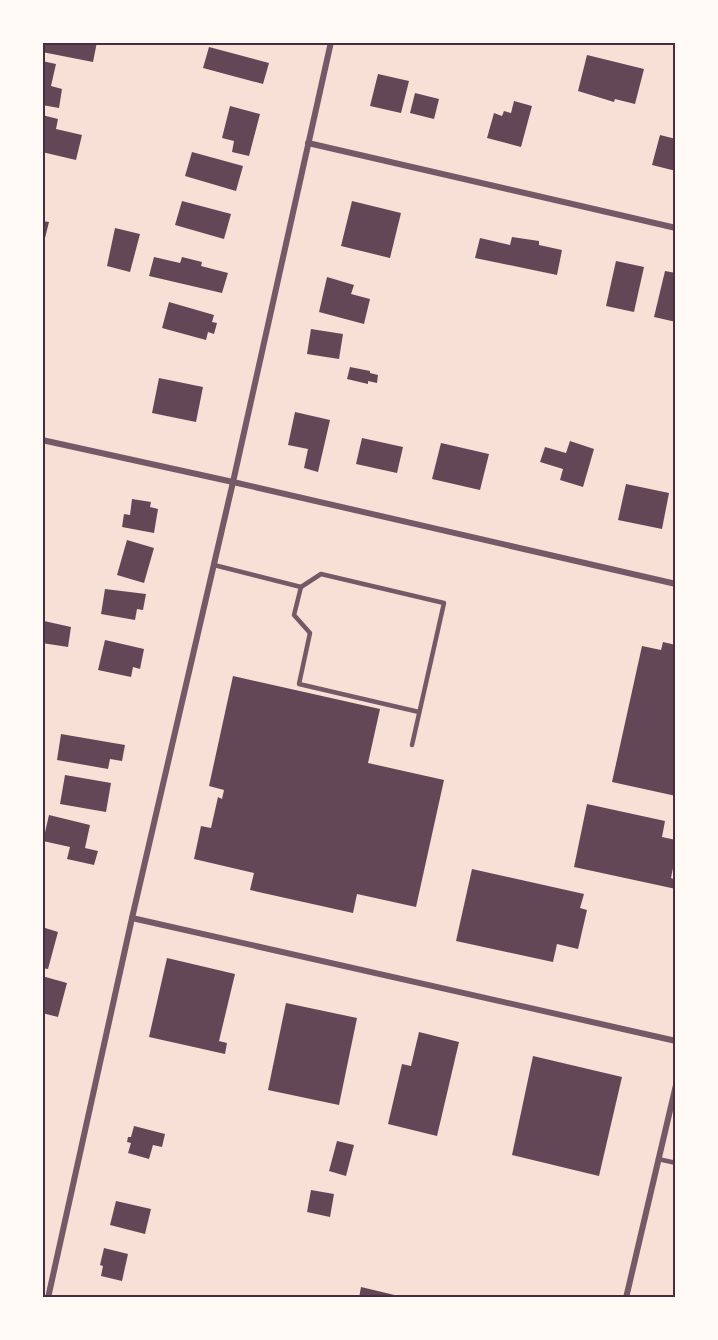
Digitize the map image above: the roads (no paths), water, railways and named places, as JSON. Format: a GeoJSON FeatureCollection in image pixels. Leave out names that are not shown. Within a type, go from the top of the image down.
{"type":"FeatureCollection","features":[{"type":"Feature","properties":{"kind":"street"},"geometry":{"type":"LineString","coordinates":[[48,1298],[331,42]]}},
{"type":"Feature","properties":{"kind":"street"},"geometry":{"type":"LineString","coordinates":[[308,143],[676,228]]}},
{"type":"Feature","properties":{"kind":"street"},"geometry":{"type":"LineString","coordinates":[[42,440],[676,584]]}},
{"type":"Feature","properties":{"kind":"street"},"geometry":{"type":"LineString","coordinates":[[132,918],[676,1041]]}},
{"type":"Feature","properties":{"kind":"street"},"geometry":{"type":"LineString","coordinates":[[626,1298],[658,1159],[673,1113],[676,1085]]}},
{"type":"Feature","properties":{"kind":"lane"},"geometry":{"type":"LineString","coordinates":[[214,566],[301,587]]}},
{"type":"Feature","properties":{"kind":"lane"},"geometry":{"type":"LineString","coordinates":[[412,745],[444,603],[321,574],[301,587],[294,615],[310,633],[299,684],[419,712]]}},
{"type":"Feature","properties":{"kind":"lane"},"geometry":{"type":"LineString","coordinates":[[658,1159],[676,1163]]}}]}
